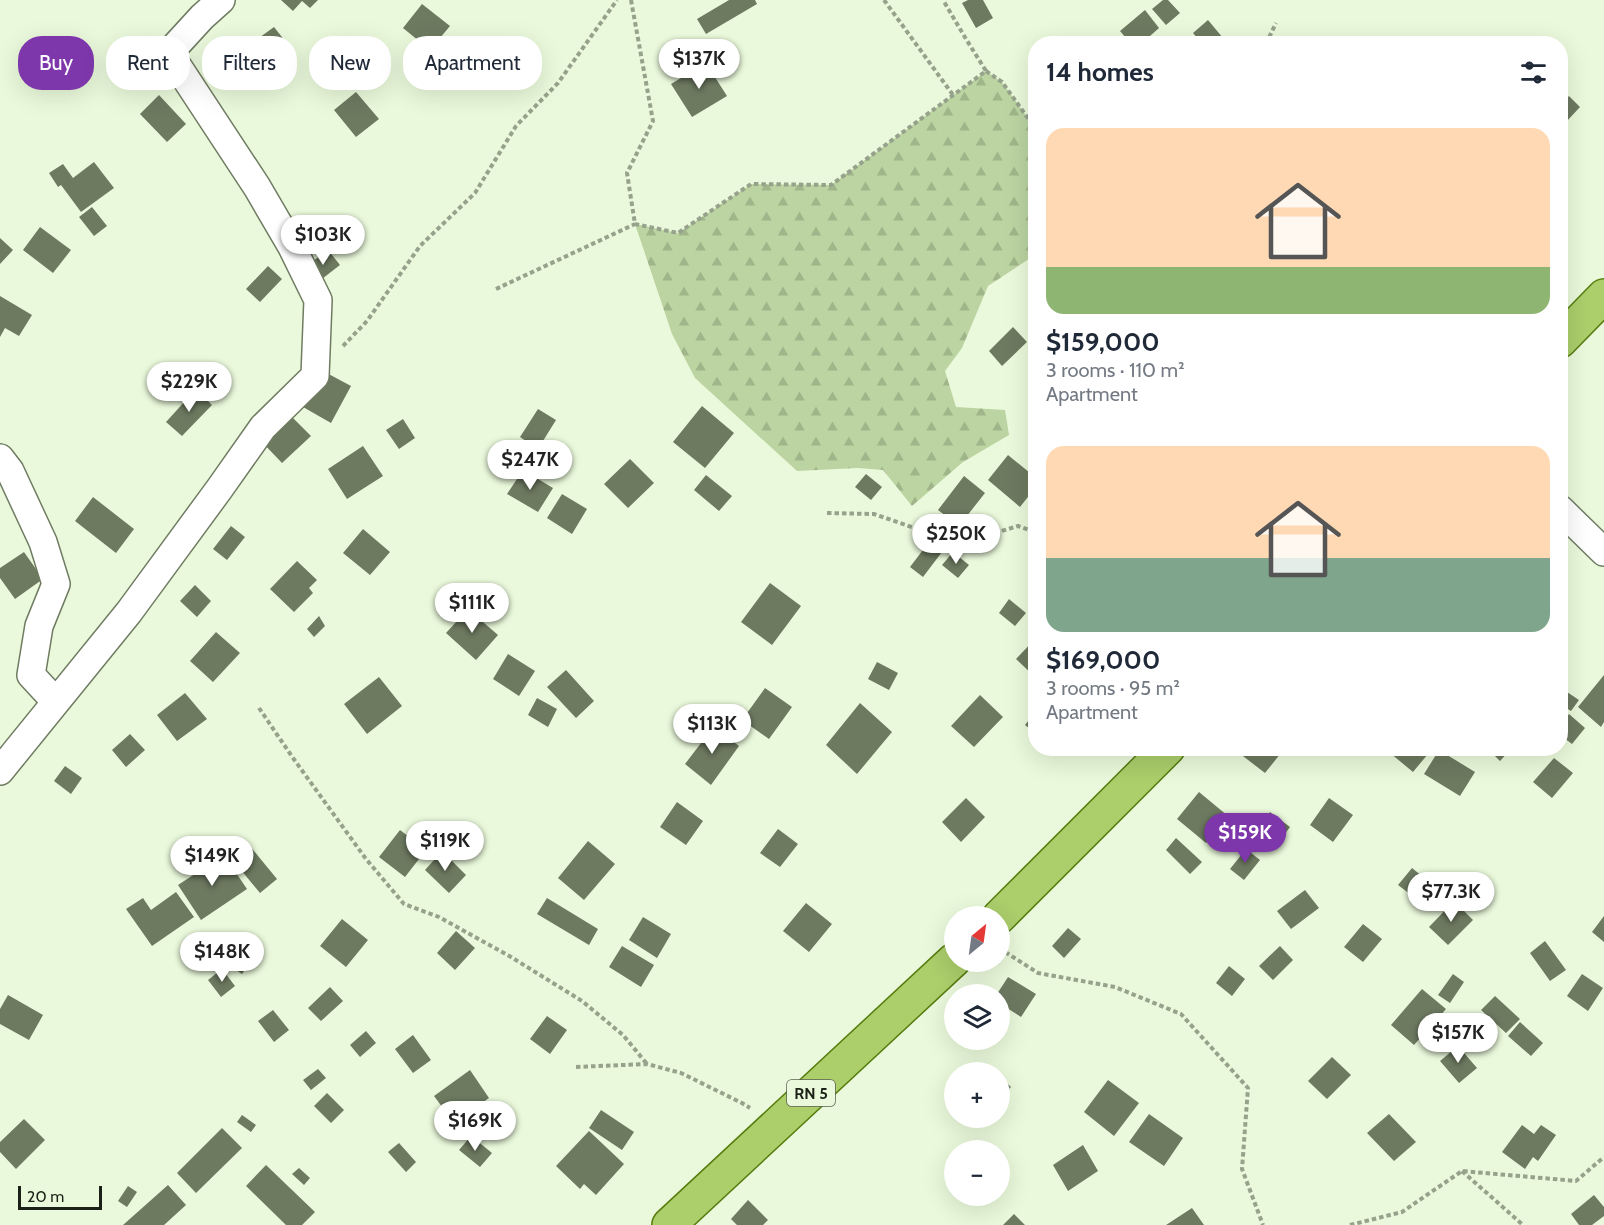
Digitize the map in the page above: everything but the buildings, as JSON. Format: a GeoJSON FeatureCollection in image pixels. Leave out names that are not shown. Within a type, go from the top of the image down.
{"type":"FeatureCollection","features":[{"type":"Feature","properties":{"kind":"main road"},"geometry":{"type":"LineString","coordinates":[[1568,333],[1604,296]]}},
{"type":"Feature","properties":{"kind":"main road"},"geometry":{"type":"LineString","coordinates":[[1010,906],[1160,756]]}},
{"type":"Feature","properties":{"kind":"main road","name":"RN 5"},"geometry":{"type":"LineString","coordinates":[[669,1225],[944,969]]}},
{"type":"Feature","properties":{"kind":"street"},"geometry":{"type":"LineString","coordinates":[[0,771],[129,612],[263,427],[315,376],[318,300],[292,247],[257,187],[169,53],[221,0]]}},
{"type":"Feature","properties":{"kind":"street"},"geometry":{"type":"LineString","coordinates":[[0,458],[10,471],[43,542],[56,584],[39,626],[31,675],[56,702]]}},
{"type":"Feature","properties":{"kind":"street"},"geometry":{"type":"LineString","coordinates":[[1568,517],[1604,552]]}},
{"type":"Feature","properties":{"kind":"path"},"geometry":{"type":"LineString","coordinates":[[315,376],[367,321],[420,246],[475,193],[516,126],[558,83],[617,0]]}},
{"type":"Feature","properties":{"kind":"path"},"geometry":{"type":"LineString","coordinates":[[631,0],[653,121],[627,173],[635,224]]}},
{"type":"Feature","properties":{"kind":"path"},"geometry":{"type":"LineString","coordinates":[[884,0],[953,95]]}},
{"type":"Feature","properties":{"kind":"path"},"geometry":{"type":"LineString","coordinates":[[943,0],[986,71],[1002,82],[1028,118]]}},
{"type":"Feature","properties":{"kind":"path"},"geometry":{"type":"LineString","coordinates":[[1270,36],[1276,23]]}},
{"type":"Feature","properties":{"kind":"path"},"geometry":{"type":"LineString","coordinates":[[496,289],[635,224],[678,233],[751,184],[831,185],[986,71]]}},
{"type":"Feature","properties":{"kind":"path"},"geometry":{"type":"LineString","coordinates":[[827,513],[874,514],[932,534],[972,540],[1018,526],[1028,530]]}},
{"type":"Feature","properties":{"kind":"path"},"geometry":{"type":"LineString","coordinates":[[259,708],[366,859],[404,904],[439,917],[511,957],[582,1001],[622,1035],[647,1064]]}},
{"type":"Feature","properties":{"kind":"path"},"geometry":{"type":"LineString","coordinates":[[1010,955],[1038,973],[1115,987],[1181,1014],[1248,1088],[1242,1169],[1263,1225]]}},
{"type":"Feature","properties":{"kind":"path"},"geometry":{"type":"LineString","coordinates":[[576,1067],[647,1064],[681,1073],[742,1103],[776,1126]]}},
{"type":"Feature","properties":{"kind":"path"},"geometry":{"type":"LineString","coordinates":[[1350,1225],[1402,1212],[1462,1171],[1576,1181],[1604,1157]]}},
{"type":"Feature","properties":{"kind":"path"},"geometry":{"type":"LineString","coordinates":[[1462,1171],[1523,1225]]}},
{"type":"Feature","properties":{"kind":"green space"},"geometry":{"type":"Polygon","coordinates":[[[986,71],[1002,82],[1028,118],[1028,260],[988,286],[962,348],[945,371],[956,407],[1005,410],[1009,435],[963,462],[912,506],[883,470],[858,468],[797,471],[695,378],[672,334],[635,224],[678,233],[751,184],[831,185],[986,71]]]}}]}
